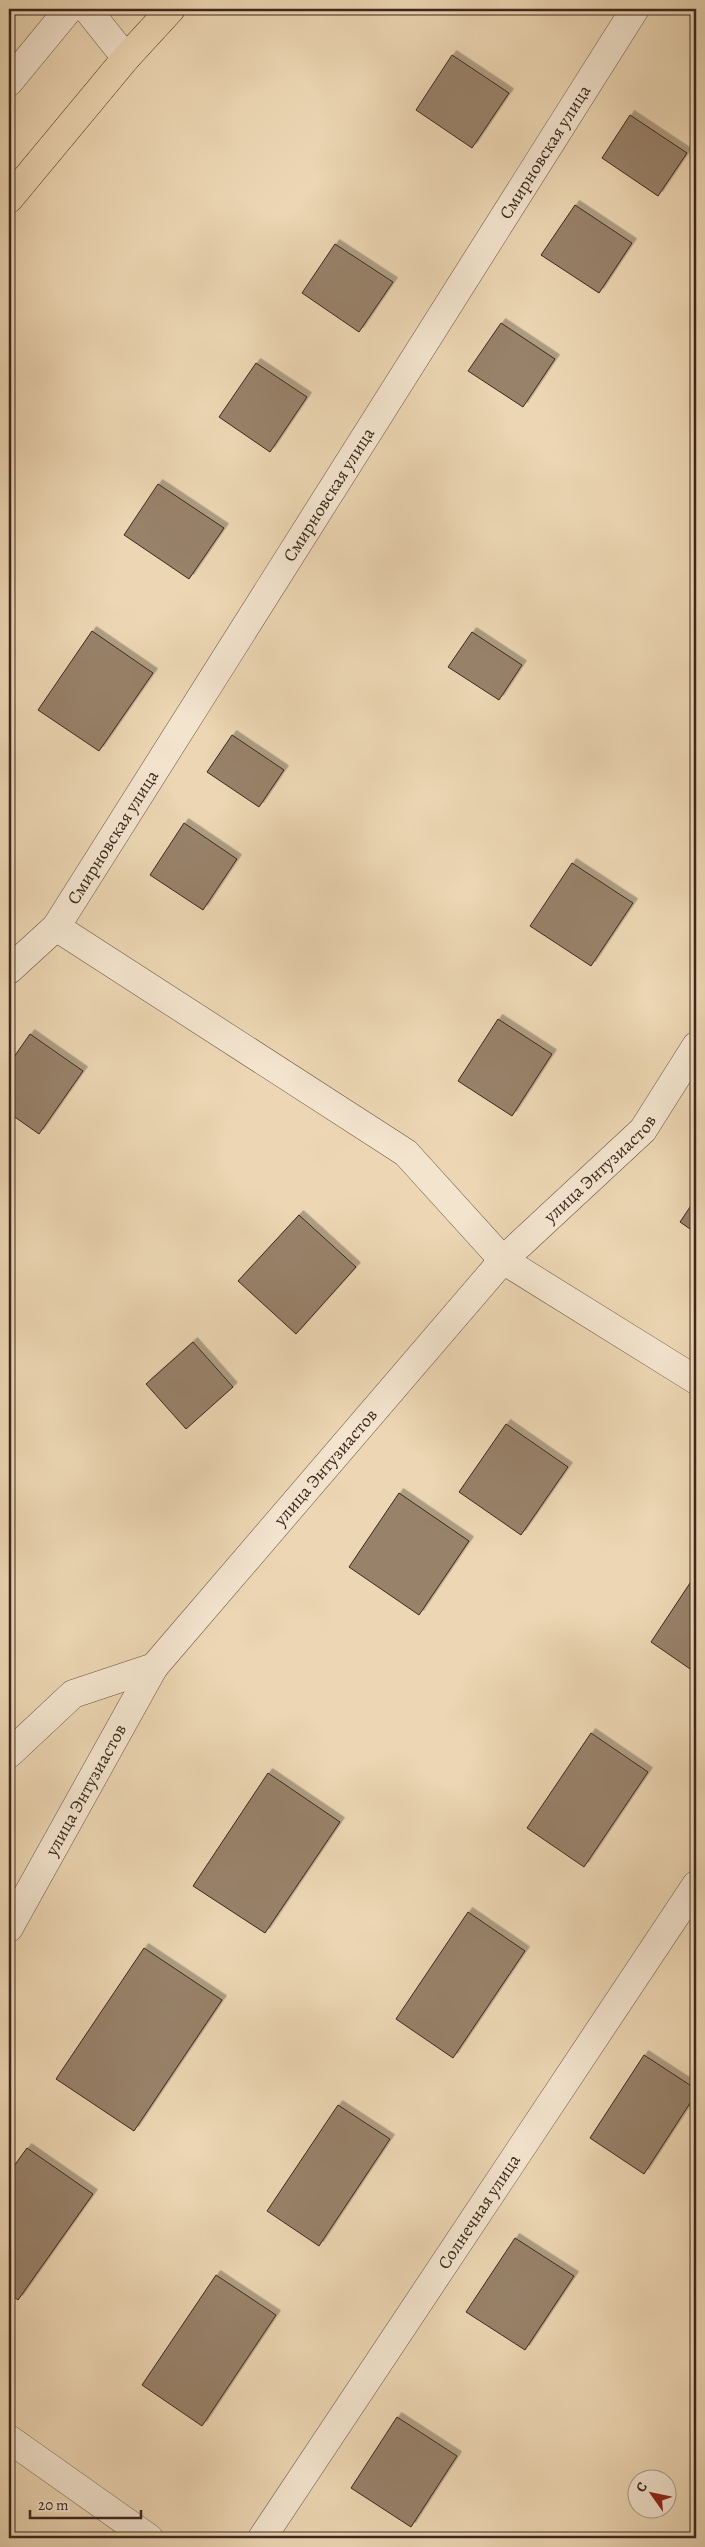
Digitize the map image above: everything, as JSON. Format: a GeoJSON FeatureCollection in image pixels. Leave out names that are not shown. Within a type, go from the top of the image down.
{"type":"FeatureCollection","features":[{"type":"Feature","properties":{"kind":"main road"},"geometry":{"type":"LineString","coordinates":[[9,199],[126,58],[171,9]]}},
{"type":"Feature","properties":{"kind":"street"},"geometry":{"type":"LineString","coordinates":[[9,82],[69,9]]}},
{"type":"Feature","properties":{"kind":"street"},"geometry":{"type":"LineString","coordinates":[[87,9],[126,58]]}},
{"type":"Feature","properties":{"kind":"street","name":"Смирновская улица"},"geometry":{"type":"LineString","coordinates":[[9,970],[56,927],[635,9]]}},
{"type":"Feature","properties":{"kind":"street"},"geometry":{"type":"LineString","coordinates":[[56,927],[406,1153],[502,1260],[696,1380]]}},
{"type":"Feature","properties":{"kind":"street","name":"улица Энтузиастов"},"geometry":{"type":"LineString","coordinates":[[9,1928],[154,1667],[502,1260],[644,1130],[696,1046]]}},
{"type":"Feature","properties":{"kind":"street"},"geometry":{"type":"LineString","coordinates":[[9,1754],[73,1694],[154,1667]]}},
{"type":"Feature","properties":{"kind":"street","name":"Солнечная улица"},"geometry":{"type":"LineString","coordinates":[[262,2538],[696,1885]]}},
{"type":"Feature","properties":{"kind":"street"},"geometry":{"type":"LineString","coordinates":[[9,2439],[149,2538]]}},
{"type":"Feature","properties":{"kind":"building"},"geometry":{"type":"Polygon","coordinates":[[[452,55],[509,93],[472,148],[416,110],[452,55]]]}},
{"type":"Feature","properties":{"kind":"building"},"geometry":{"type":"Polygon","coordinates":[[[630,115],[687,153],[658,196],[602,158],[630,115]]]}},
{"type":"Feature","properties":{"kind":"building"},"geometry":{"type":"Polygon","coordinates":[[[575,205],[632,243],[599,293],[541,255],[575,205]]]}},
{"type":"Feature","properties":{"kind":"building"},"geometry":{"type":"Polygon","coordinates":[[[335,244],[393,282],[359,332],[302,293],[335,244]]]}},
{"type":"Feature","properties":{"kind":"building"},"geometry":{"type":"Polygon","coordinates":[[[501,323],[555,359],[523,407],[468,371],[501,323]]]}},
{"type":"Feature","properties":{"kind":"building"},"geometry":{"type":"Polygon","coordinates":[[[256,363],[307,397],[270,452],[219,417],[256,363]]]}},
{"type":"Feature","properties":{"kind":"building"},"geometry":{"type":"Polygon","coordinates":[[[158,484],[224,528],[189,579],[124,535],[158,484]]]}},
{"type":"Feature","properties":{"kind":"building"},"geometry":{"type":"Polygon","coordinates":[[[92,631],[153,673],[99,751],[38,710],[92,631]]]}},
{"type":"Feature","properties":{"kind":"building"},"geometry":{"type":"Polygon","coordinates":[[[472,632],[522,665],[499,700],[448,667],[472,632]]]}},
{"type":"Feature","properties":{"kind":"building"},"geometry":{"type":"Polygon","coordinates":[[[232,735],[284,770],[259,807],[207,772],[232,735]]]}},
{"type":"Feature","properties":{"kind":"building"},"geometry":{"type":"Polygon","coordinates":[[[184,823],[237,859],[203,910],[150,875],[184,823]]]}},
{"type":"Feature","properties":{"kind":"building"},"geometry":{"type":"Polygon","coordinates":[[[572,863],[633,903],[591,966],[530,926],[572,863]]]}},
{"type":"Feature","properties":{"kind":"building"},"geometry":{"type":"Polygon","coordinates":[[[498,1019],[552,1054],[512,1116],[458,1081],[498,1019]]]}},
{"type":"Feature","properties":{"kind":"building"},"geometry":{"type":"Polygon","coordinates":[[[30,1034],[83,1071],[39,1134],[9,1113],[9,1064],[30,1034]]]}},
{"type":"Feature","properties":{"kind":"building"},"geometry":{"type":"Polygon","coordinates":[[[696,1198],[696,1233],[680,1222],[696,1198]]]}},
{"type":"Feature","properties":{"kind":"building"},"geometry":{"type":"Polygon","coordinates":[[[299,1215],[356,1267],[296,1334],[238,1281],[299,1215]]]}},
{"type":"Feature","properties":{"kind":"building"},"geometry":{"type":"Polygon","coordinates":[[[193,1342],[233,1387],[186,1429],[146,1384],[193,1342]]]}},
{"type":"Feature","properties":{"kind":"building"},"geometry":{"type":"Polygon","coordinates":[[[506,1424],[568,1467],[521,1535],[459,1492],[506,1424]]]}},
{"type":"Feature","properties":{"kind":"building"},"geometry":{"type":"Polygon","coordinates":[[[399,1493],[469,1541],[419,1615],[349,1567],[399,1493]]]}},
{"type":"Feature","properties":{"kind":"building"},"geometry":{"type":"Polygon","coordinates":[[[696,1574],[696,1673],[651,1642],[696,1574]]]}},
{"type":"Feature","properties":{"kind":"building"},"geometry":{"type":"Polygon","coordinates":[[[591,1733],[648,1772],[584,1867],[527,1828],[591,1733]]]}},
{"type":"Feature","properties":{"kind":"building"},"geometry":{"type":"Polygon","coordinates":[[[268,1773],[340,1822],[265,1933],[193,1886],[268,1773]]]}},
{"type":"Feature","properties":{"kind":"building"},"geometry":{"type":"Polygon","coordinates":[[[468,1912],[525,1951],[453,2058],[396,2019],[468,1912]]]}},
{"type":"Feature","properties":{"kind":"building"},"geometry":{"type":"Polygon","coordinates":[[[144,1948],[222,2000],[134,2131],[56,2079],[144,1948]]]}},
{"type":"Feature","properties":{"kind":"building"},"geometry":{"type":"Polygon","coordinates":[[[644,2055],[696,2089],[696,2094],[644,2174],[590,2138],[644,2055]]]}},
{"type":"Feature","properties":{"kind":"building"},"geometry":{"type":"Polygon","coordinates":[[[338,2105],[390,2139],[319,2246],[267,2211],[338,2105]]]}},
{"type":"Feature","properties":{"kind":"building"},"geometry":{"type":"Polygon","coordinates":[[[27,2148],[93,2194],[18,2300],[9,2293],[9,2173],[27,2148]]]}},
{"type":"Feature","properties":{"kind":"building"},"geometry":{"type":"Polygon","coordinates":[[[515,2238],[574,2276],[525,2350],[466,2312],[515,2238]]]}},
{"type":"Feature","properties":{"kind":"building"},"geometry":{"type":"Polygon","coordinates":[[[216,2275],[276,2315],[202,2426],[142,2385],[216,2275]]]}},
{"type":"Feature","properties":{"kind":"building"},"geometry":{"type":"Polygon","coordinates":[[[397,2417],[457,2456],[411,2527],[351,2488],[397,2417]]]}}]}
